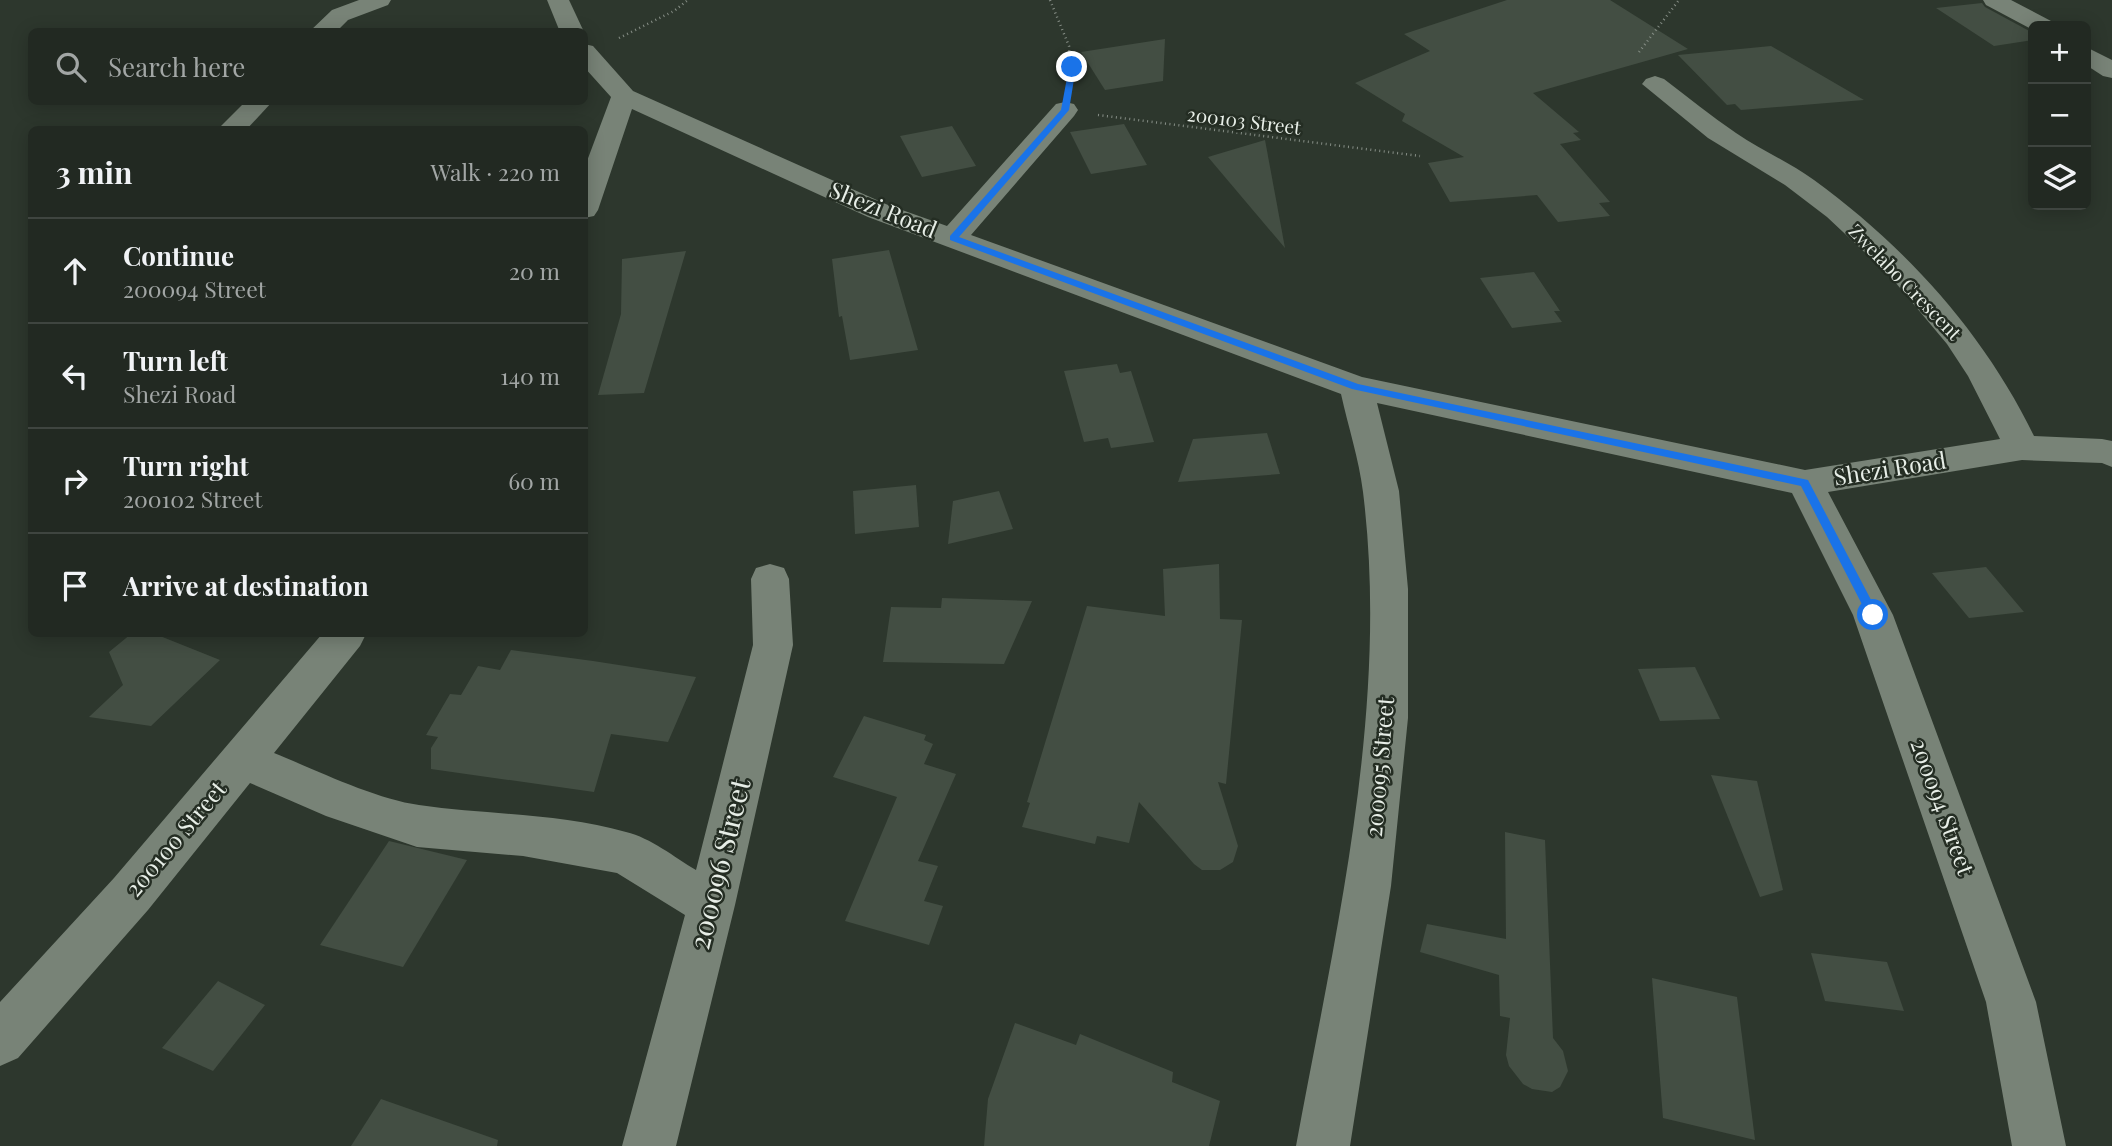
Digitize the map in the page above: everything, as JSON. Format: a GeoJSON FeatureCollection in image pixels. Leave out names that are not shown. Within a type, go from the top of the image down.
{"type":"FeatureCollection","features":[{"type":"Feature","properties":{"kind":"street"},"geometry":{"type":"LineString","coordinates":[[325,28],[340,15],[380,0]]}},
{"type":"Feature","properties":{"kind":"street","name":"Shezi Road"},"geometry":{"type":"LineString","coordinates":[[558,0],[572,28]]}},
{"type":"Feature","properties":{"kind":"street"},"geometry":{"type":"LineString","coordinates":[[1994,0],[2034,21]]}},
{"type":"Feature","properties":{"kind":"street","name":"Shezi Road"},"geometry":{"type":"LineString","coordinates":[[588,53],[624,96],[878,211],[1356,387],[1805,483],[2022,448]]}},
{"type":"Feature","properties":{"kind":"street"},"geometry":{"type":"LineString","coordinates":[[2091,57],[2112,71]]}},
{"type":"Feature","properties":{"kind":"street","name":"Zwelabo Crescent"},"geometry":{"type":"LineString","coordinates":[[1655,84],[1727,139],[1804,186],[1872,243],[1962,339],[2009,416],[2022,448]]}},
{"type":"Feature","properties":{"kind":"street"},"geometry":{"type":"LineString","coordinates":[[588,199],[624,96]]}},
{"type":"Feature","properties":{"kind":"street"},"geometry":{"type":"LineString","coordinates":[[234,126],[256,105]]}},
{"type":"Feature","properties":{"kind":"street"},"geometry":{"type":"LineString","coordinates":[[953,238],[1065,110]]}},
{"type":"Feature","properties":{"kind":"street","name":"200095 Street"},"geometry":{"type":"LineString","coordinates":[[1323,1146],[1368,886],[1387,718],[1389,589],[1381,491],[1356,387]]}},
{"type":"Feature","properties":{"kind":"street"},"geometry":{"type":"LineString","coordinates":[[2022,448],[2102,451],[2112,454]]}},
{"type":"Feature","properties":{"kind":"street","name":"200094 Street"},"geometry":{"type":"LineString","coordinates":[[1805,483],[1873,615],[1947,818],[2011,1002],[2039,1146]]}},
{"type":"Feature","properties":{"kind":"street","name":"200096 Street"},"geometry":{"type":"LineString","coordinates":[[649,1146],[712,905],[773,645],[770,579]]}},
{"type":"Feature","properties":{"kind":"street","name":"200100 Street"},"geometry":{"type":"LineString","coordinates":[[0,1040],[131,894],[344,637]]}},
{"type":"Feature","properties":{"kind":"street"},"geometry":{"type":"LineString","coordinates":[[243,760],[342,802],[417,826],[523,835],[626,853],[712,905]]}},
{"type":"Feature","properties":{"kind":"path"},"geometry":{"type":"LineString","coordinates":[[588,42],[674,11],[688,0]]}},
{"type":"Feature","properties":{"kind":"path"},"geometry":{"type":"LineString","coordinates":[[1050,0],[1062,21],[1072,67],[1065,110]]}},
{"type":"Feature","properties":{"kind":"path"},"geometry":{"type":"LineString","coordinates":[[1655,84],[1639,52],[1679,0]]}},
{"type":"Feature","properties":{"kind":"path","name":"200103 Street"},"geometry":{"type":"LineString","coordinates":[[1065,110],[1420,156]]}},
{"type":"Feature","properties":{"kind":"building"},"geometry":{"type":"Polygon","coordinates":[[[1507,0],[1610,0],[1688,49],[1533,93],[1579,132],[1573,133],[1581,140],[1560,144],[1610,202],[1599,203],[1610,216],[1558,222],[1537,195],[1450,202],[1428,163],[1464,157],[1402,121],[1405,114],[1355,83],[1430,51],[1404,34],[1507,0]]]}},
{"type":"Feature","properties":{"kind":"building"},"geometry":{"type":"Polygon","coordinates":[[[1982,3],[2028,30],[2028,41],[1994,46],[1936,8],[1982,3]]]}},
{"type":"Feature","properties":{"kind":"building"},"geometry":{"type":"Polygon","coordinates":[[[1165,39],[1163,81],[1105,90],[1081,52],[1165,39]]]}},
{"type":"Feature","properties":{"kind":"building"},"geometry":{"type":"Polygon","coordinates":[[[1771,46],[1864,100],[1741,110],[1735,104],[1727,105],[1678,55],[1771,46]]]}},
{"type":"Feature","properties":{"kind":"building"},"geometry":{"type":"Polygon","coordinates":[[[1124,124],[1147,165],[1091,174],[1070,132],[1124,124]]]}},
{"type":"Feature","properties":{"kind":"building"},"geometry":{"type":"Polygon","coordinates":[[[952,126],[976,166],[922,177],[900,136],[952,126]]]}},
{"type":"Feature","properties":{"kind":"building"},"geometry":{"type":"Polygon","coordinates":[[[1265,140],[1285,248],[1208,157],[1265,140]]]}},
{"type":"Feature","properties":{"kind":"building"},"geometry":{"type":"Polygon","coordinates":[[[889,250],[918,350],[850,360],[842,316],[839,317],[832,259],[889,250]]]}},
{"type":"Feature","properties":{"kind":"building"},"geometry":{"type":"Polygon","coordinates":[[[686,251],[644,393],[598,395],[621,314],[622,259],[686,251]]]}},
{"type":"Feature","properties":{"kind":"building"},"geometry":{"type":"Polygon","coordinates":[[[1534,272],[1560,311],[1554,311],[1562,322],[1512,328],[1480,278],[1534,272]]]}},
{"type":"Feature","properties":{"kind":"building"},"geometry":{"type":"Polygon","coordinates":[[[1117,364],[1120,373],[1131,371],[1154,442],[1111,448],[1108,438],[1084,442],[1064,371],[1117,364]]]}},
{"type":"Feature","properties":{"kind":"building"},"geometry":{"type":"Polygon","coordinates":[[[1267,433],[1280,474],[1178,482],[1193,439],[1267,433]]]}},
{"type":"Feature","properties":{"kind":"building"},"geometry":{"type":"Polygon","coordinates":[[[916,485],[919,527],[855,534],[853,491],[916,485]]]}},
{"type":"Feature","properties":{"kind":"building"},"geometry":{"type":"Polygon","coordinates":[[[999,491],[1013,529],[948,544],[953,501],[999,491]]]}},
{"type":"Feature","properties":{"kind":"building"},"geometry":{"type":"Polygon","coordinates":[[[1219,564],[1220,619],[1242,620],[1226,784],[1218,782],[1238,846],[1233,862],[1220,870],[1202,870],[1139,802],[1129,843],[1097,836],[1095,844],[1022,827],[1030,803],[1027,802],[1087,606],[1165,616],[1163,569],[1219,564]]]}},
{"type":"Feature","properties":{"kind":"building"},"geometry":{"type":"Polygon","coordinates":[[[1986,567],[2024,612],[1969,618],[1932,573],[1986,567]]]}},
{"type":"Feature","properties":{"kind":"building"},"geometry":{"type":"Polygon","coordinates":[[[942,598],[1032,601],[1004,664],[883,662],[891,607],[941,608],[942,598]]]}},
{"type":"Feature","properties":{"kind":"building"},"geometry":{"type":"Polygon","coordinates":[[[127,637],[162,637],[220,660],[151,726],[89,717],[123,685],[109,652],[127,637]]]}},
{"type":"Feature","properties":{"kind":"building"},"geometry":{"type":"Polygon","coordinates":[[[511,650],[696,677],[668,742],[611,734],[594,792],[431,769],[431,748],[438,737],[426,735],[450,694],[461,695],[478,666],[500,670],[511,650]]]}},
{"type":"Feature","properties":{"kind":"building"},"geometry":{"type":"Polygon","coordinates":[[[1695,667],[1720,719],[1660,721],[1638,669],[1695,667]]]}},
{"type":"Feature","properties":{"kind":"building"},"geometry":{"type":"Polygon","coordinates":[[[864,716],[926,735],[924,740],[933,744],[924,764],[956,774],[918,861],[938,866],[924,901],[943,906],[929,945],[845,921],[897,797],[833,777],[864,716]]]}},
{"type":"Feature","properties":{"kind":"building"},"geometry":{"type":"Polygon","coordinates":[[[1711,775],[1757,781],[1783,890],[1760,897],[1711,775]]]}},
{"type":"Feature","properties":{"kind":"building"},"geometry":{"type":"Polygon","coordinates":[[[1505,832],[1545,840],[1553,1038],[1563,1051],[1568,1071],[1560,1087],[1552,1092],[1532,1089],[1523,1084],[1509,1066],[1506,1055],[1510,1018],[1500,1016],[1499,975],[1420,952],[1427,924],[1506,939],[1505,832]]]}},
{"type":"Feature","properties":{"kind":"building"},"geometry":{"type":"Polygon","coordinates":[[[389,841],[467,860],[403,967],[320,945],[389,841]]]}},
{"type":"Feature","properties":{"kind":"building"},"geometry":{"type":"Polygon","coordinates":[[[1811,953],[1887,962],[1904,1011],[1825,1001],[1811,953]]]}},
{"type":"Feature","properties":{"kind":"building"},"geometry":{"type":"Polygon","coordinates":[[[1652,978],[1737,997],[1755,1140],[1663,1118],[1652,978]]]}},
{"type":"Feature","properties":{"kind":"building"},"geometry":{"type":"Polygon","coordinates":[[[218,981],[265,1005],[213,1071],[162,1048],[218,981]]]}},
{"type":"Feature","properties":{"kind":"building"},"geometry":{"type":"Polygon","coordinates":[[[1015,1023],[1076,1045],[1080,1034],[1173,1072],[1172,1082],[1220,1101],[1209,1146],[984,1146],[988,1099],[1015,1023]]]}},
{"type":"Feature","properties":{"kind":"building"},"geometry":{"type":"Polygon","coordinates":[[[381,1099],[498,1140],[497,1146],[351,1146],[381,1099]]]}},
{"type":"Feature","properties":{"kind":"route"},"geometry":{"type":"LineString","coordinates":[[1072,67],[1065,110],[953,238],[1356,387],[1805,483],[1873,615]]}}]}
